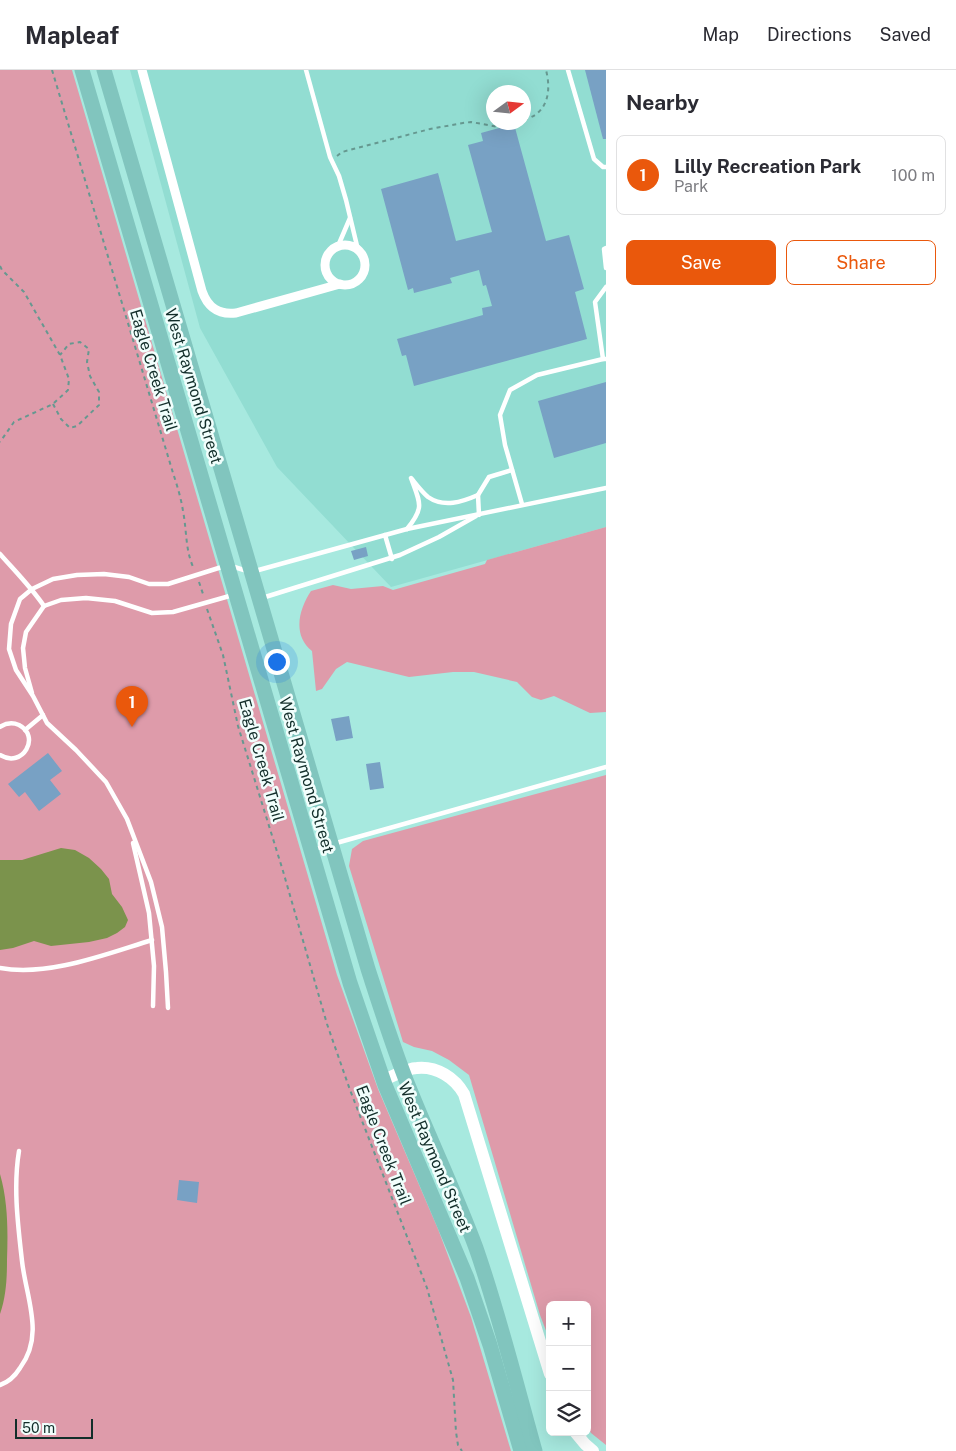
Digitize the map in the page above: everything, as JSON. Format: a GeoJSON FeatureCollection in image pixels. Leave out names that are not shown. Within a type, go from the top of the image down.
{"type":"FeatureCollection","features":[{"type":"Feature","properties":{"kind":"main road","name":"West Raymond Street"},"geometry":{"type":"LineString","coordinates":[[82,70],[228,565],[240,595],[350,983],[384,1080],[467,1278],[490,1345],[521,1451]]}},
{"type":"Feature","properties":{"kind":"main road","name":"West Raymond Street"},"geometry":{"type":"LineString","coordinates":[[104,70],[251,572],[255,598],[332,844],[371,978],[403,1072],[478,1255],[535,1451]]}},
{"type":"Feature","properties":{"kind":"main road"},"geometry":{"type":"LineString","coordinates":[[147,292],[167,285]]}},
{"type":"Feature","properties":{"kind":"street"},"geometry":{"type":"LineString","coordinates":[[142,70],[202,291],[208,304],[223,313],[236,313],[340,284]]}},
{"type":"Feature","properties":{"kind":"street"},"geometry":{"type":"LineString","coordinates":[[338,246],[348,246],[358,250],[364,261],[362,274],[353,283],[347,285],[335,282],[328,275],[325,265],[332,250],[338,246]]}},
{"type":"Feature","properties":{"kind":"street"},"geometry":{"type":"LineString","coordinates":[[313,292],[328,275]]}},
{"type":"Feature","properties":{"kind":"street"},"geometry":{"type":"LineString","coordinates":[[384,1080],[416,1067],[438,1071],[456,1082],[464,1094],[546,1361]]}},
{"type":"Feature","properties":{"kind":"street"},"geometry":{"type":"LineString","coordinates":[[579,1436],[594,1451]]}},
{"type":"Feature","properties":{"kind":"lane"},"geometry":{"type":"LineString","coordinates":[[306,70],[330,157],[339,176],[358,250]]}},
{"type":"Feature","properties":{"kind":"lane"},"geometry":{"type":"LineString","coordinates":[[568,70],[594,159],[603,167],[606,167]]}},
{"type":"Feature","properties":{"kind":"lane"},"geometry":{"type":"LineString","coordinates":[[338,246],[350,216]]}},
{"type":"Feature","properties":{"kind":"lane"},"geometry":{"type":"LineString","coordinates":[[606,248],[604,249],[606,268]]}},
{"type":"Feature","properties":{"kind":"lane"},"geometry":{"type":"LineString","coordinates":[[522,504],[505,445],[500,415],[510,390],[537,375],[604,359],[595,302],[606,287]]}},
{"type":"Feature","properties":{"kind":"lane"},"geometry":{"type":"LineString","coordinates":[[407,529],[417,516],[420,502],[411,478],[428,497],[443,503],[463,502],[478,495],[489,477],[512,470]]}},
{"type":"Feature","properties":{"kind":"lane"},"geometry":{"type":"LineString","coordinates":[[168,1008],[162,927],[151,882],[127,819],[106,782],[47,723],[33,696],[16,670],[9,649],[11,624],[20,599],[32,589],[53,579],[77,574],[104,574],[129,577],[149,584],[168,584],[228,565],[251,572],[407,529],[606,488]]}},
{"type":"Feature","properties":{"kind":"lane"},"geometry":{"type":"LineString","coordinates":[[478,495],[479,514]]}},
{"type":"Feature","properties":{"kind":"lane"},"geometry":{"type":"LineString","coordinates":[[255,598],[392,559],[440,537],[479,514]]}},
{"type":"Feature","properties":{"kind":"lane"},"geometry":{"type":"LineString","coordinates":[[385,535],[392,559]]}},
{"type":"Feature","properties":{"kind":"lane"},"geometry":{"type":"LineString","coordinates":[[0,554],[32,589],[44,606]]}},
{"type":"Feature","properties":{"kind":"lane"},"geometry":{"type":"LineString","coordinates":[[33,696],[25,668],[23,648],[26,632],[44,606],[61,600],[86,598],[115,601],[152,613],[173,612],[240,595]]}},
{"type":"Feature","properties":{"kind":"lane"},"geometry":{"type":"LineString","coordinates":[[25,730],[43,715]]}},
{"type":"Feature","properties":{"kind":"lane"},"geometry":{"type":"LineString","coordinates":[[0,727],[8,723],[14,723],[25,730],[29,740],[25,752],[15,759],[5,758],[0,755]]}},
{"type":"Feature","properties":{"kind":"lane"},"geometry":{"type":"LineString","coordinates":[[311,850],[606,767]]}},
{"type":"Feature","properties":{"kind":"lane"},"geometry":{"type":"LineString","coordinates":[[127,819],[149,913],[154,966],[153,1006]]}},
{"type":"Feature","properties":{"kind":"lane"},"geometry":{"type":"LineString","coordinates":[[0,968],[12,970],[59,967],[152,940]]}},
{"type":"Feature","properties":{"kind":"lane"},"geometry":{"type":"LineString","coordinates":[[0,1385],[6,1383],[16,1374],[28,1358],[33,1335],[31,1301],[22,1264],[17,1213],[17,1164],[19,1150]]}},
{"type":"Feature","properties":{"kind":"path","name":"Eagle Creek Trail"},"geometry":{"type":"LineString","coordinates":[[52,70],[173,473],[183,512],[186,543],[190,559],[223,655],[238,726],[283,871],[327,1024],[432,1307],[453,1380],[456,1432],[458,1445],[462,1451]]}},
{"type":"Feature","properties":{"kind":"path"},"geometry":{"type":"LineString","coordinates":[[531,117],[536,115],[545,104],[549,88],[546,70]]}},
{"type":"Feature","properties":{"kind":"path"},"geometry":{"type":"LineString","coordinates":[[330,157],[338,156],[342,152],[430,129],[472,122],[486,125]]}},
{"type":"Feature","properties":{"kind":"path"},"geometry":{"type":"LineString","coordinates":[[0,266],[24,292],[60,355],[69,379],[68,390],[53,404],[14,422],[0,442]]}},
{"type":"Feature","properties":{"kind":"path"},"geometry":{"type":"LineString","coordinates":[[53,404],[61,419],[70,428],[77,426],[100,405],[99,392],[90,376],[87,362],[89,349],[80,342],[69,344],[60,355]]}},
{"type":"Feature","properties":{"kind":"shaded area"},"geometry":{"type":"Polygon","coordinates":[[[0,70],[72,70],[337,975],[378,1089],[438,1229],[471,1317],[511,1451],[0,1451],[0,70]]]}},
{"type":"Feature","properties":{"kind":"shaded area"},"geometry":{"type":"Polygon","coordinates":[[[130,70],[606,70],[606,527],[391,587],[277,467],[200,328],[130,70]]]}},
{"type":"Feature","properties":{"kind":"shaded area"},"geometry":{"type":"Polygon","coordinates":[[[606,527],[606,712],[590,713],[554,696],[541,700],[532,697],[517,682],[474,672],[453,672],[409,677],[347,662],[336,669],[322,689],[316,691],[312,651],[306,645],[300,630],[303,606],[311,591],[333,585],[351,589],[383,586],[393,590],[485,564],[487,560],[606,527]]]}},
{"type":"Feature","properties":{"kind":"shaded area"},"geometry":{"type":"Polygon","coordinates":[[[606,775],[606,1445],[591,1433],[591,1301],[546,1301],[546,1331],[469,1075],[449,1060],[432,1051],[414,1047],[403,1042],[349,866],[352,849],[363,841],[606,775]]]}},
{"type":"Feature","properties":{"kind":"shaded area"},"geometry":{"type":"Polygon","coordinates":[[[61,848],[75,850],[89,858],[101,869],[109,879],[112,894],[122,907],[128,920],[125,927],[107,938],[89,942],[51,946],[34,941],[0,950],[0,860],[22,860],[61,848]]]}},
{"type":"Feature","properties":{"kind":"shaded area"},"geometry":{"type":"Polygon","coordinates":[[[0,1174],[7,1217],[7,1274],[4,1301],[0,1314],[0,1174]]]}},
{"type":"Feature","properties":{"kind":"building"},"geometry":{"type":"Polygon","coordinates":[[[585,70],[606,70],[606,139],[603,139],[585,70]]]}},
{"type":"Feature","properties":{"kind":"building"},"geometry":{"type":"Polygon","coordinates":[[[492,130],[516,130],[546,241],[569,235],[584,289],[575,292],[587,339],[414,386],[406,355],[402,356],[397,339],[483,315],[482,308],[492,306],[486,285],[483,286],[479,270],[450,278],[452,283],[414,293],[413,288],[408,290],[381,189],[438,173],[456,241],[492,232],[468,145],[483,141],[481,133],[492,130]]]}},
{"type":"Feature","properties":{"kind":"building"},"geometry":{"type":"Polygon","coordinates":[[[606,382],[606,443],[554,458],[538,401],[606,382]]]}},
{"type":"Feature","properties":{"kind":"building"},"geometry":{"type":"Polygon","coordinates":[[[366,547],[368,556],[354,560],[351,551],[366,547]]]}},
{"type":"Feature","properties":{"kind":"building"},"geometry":{"type":"Polygon","coordinates":[[[349,716],[353,738],[336,741],[331,719],[349,716]]]}},
{"type":"Feature","properties":{"kind":"building"},"geometry":{"type":"Polygon","coordinates":[[[48,753],[62,771],[50,780],[61,794],[39,811],[25,792],[19,797],[8,784],[48,753]]]}},
{"type":"Feature","properties":{"kind":"building"},"geometry":{"type":"Polygon","coordinates":[[[380,762],[384,788],[370,790],[366,764],[380,762]]]}},
{"type":"Feature","properties":{"kind":"building"},"geometry":{"type":"Polygon","coordinates":[[[179,1180],[199,1182],[197,1203],[177,1200],[179,1180]]]}},
{"type":"Feature","properties":{"kind":"place","name":"Lilly Recreation Park"},"geometry":{"type":"Point","coordinates":[132,727]}}]}
